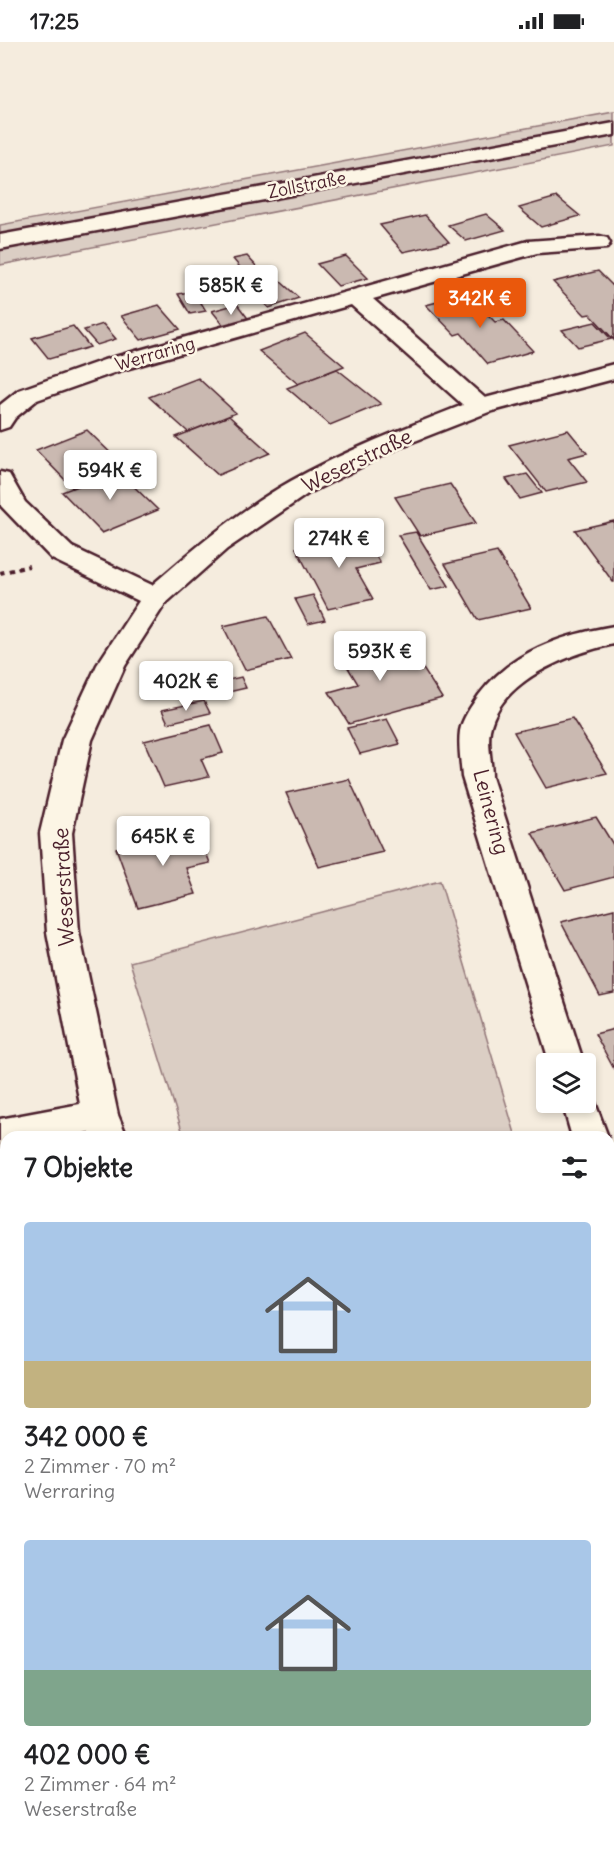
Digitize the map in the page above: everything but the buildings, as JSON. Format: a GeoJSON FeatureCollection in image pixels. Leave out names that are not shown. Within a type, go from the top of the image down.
{"type":"FeatureCollection","features":[{"type":"Feature","properties":{"kind":"street","name":"Zollstraße"},"geometry":{"type":"LineString","coordinates":[[0,242],[614,129]]}},
{"type":"Feature","properties":{"kind":"street","name":"Werraring"},"geometry":{"type":"LineString","coordinates":[[0,422],[6,413],[28,395],[113,365],[536,246],[599,243]]}},
{"type":"Feature","properties":{"kind":"street"},"geometry":{"type":"LineString","coordinates":[[356,297],[480,407]]}},
{"type":"Feature","properties":{"kind":"street","name":"Weserstraße"},"geometry":{"type":"LineString","coordinates":[[104,1126],[63,932],[56,833],[77,740],[111,665],[155,598],[217,543],[300,487],[393,441],[480,407],[614,371]]}},
{"type":"Feature","properties":{"kind":"street"},"geometry":{"type":"LineString","coordinates":[[0,480],[14,506],[62,554],[155,598]]}},
{"type":"Feature","properties":{"kind":"street","name":"Leinering"},"geometry":{"type":"LineString","coordinates":[[564,1053],[477,777],[475,729],[491,697],[521,668],[586,639],[614,634]]}},
{"type":"Feature","properties":{"kind":"street"},"geometry":{"type":"LineString","coordinates":[[582,1113],[588,1131]]}},
{"type":"Feature","properties":{"kind":"street"},"geometry":{"type":"LineString","coordinates":[[39,1131],[104,1126]]}},
{"type":"Feature","properties":{"kind":"shaded area"},"geometry":{"type":"Polygon","coordinates":[[[614,112],[614,146],[0,265],[0,225],[614,112]]]}},
{"type":"Feature","properties":{"kind":"shaded area"},"geometry":{"type":"Polygon","coordinates":[[[440,881],[514,1131],[182,1131],[130,962],[440,881]]]}}]}
